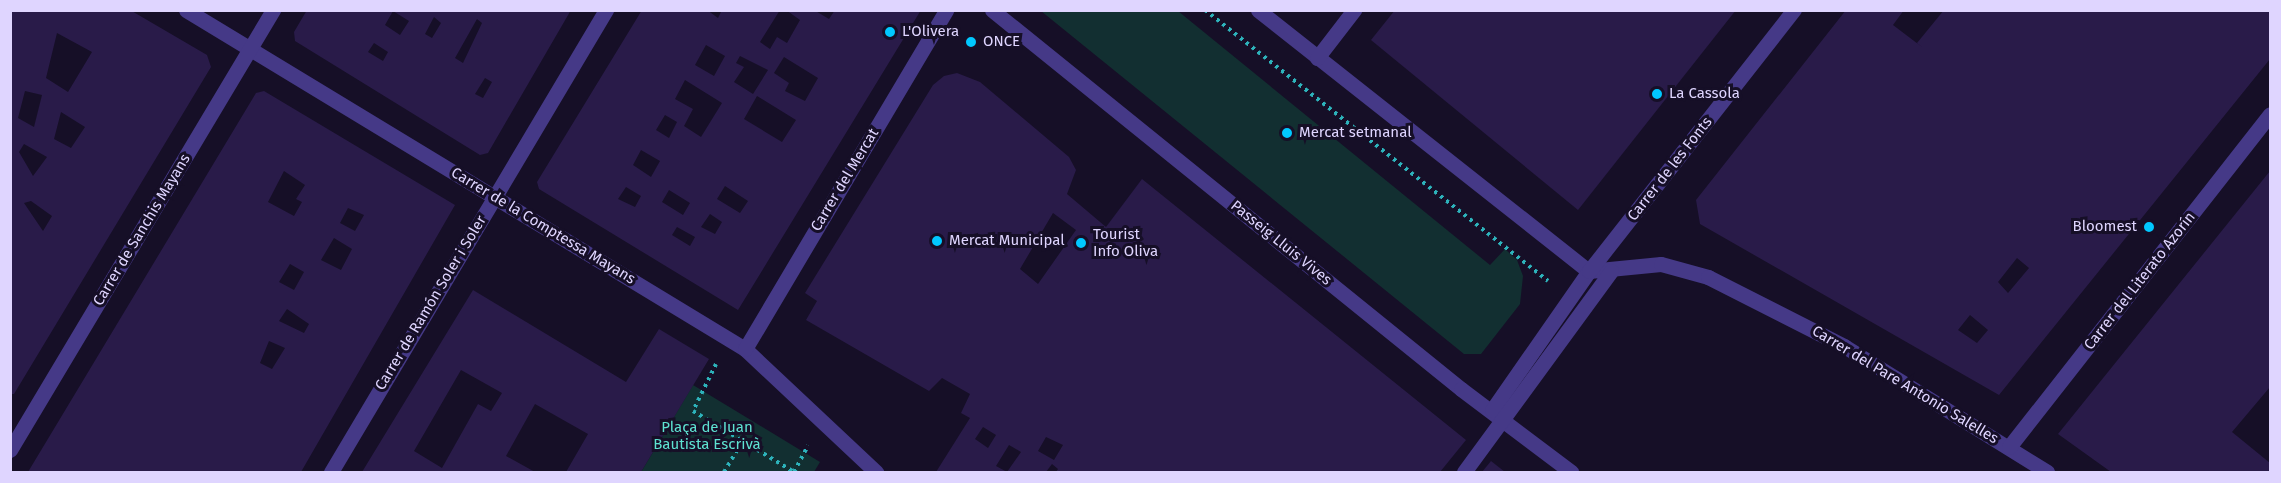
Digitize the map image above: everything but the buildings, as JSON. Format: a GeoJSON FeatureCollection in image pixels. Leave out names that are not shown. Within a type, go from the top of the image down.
{"type":"FeatureCollection","features":[{"type":"Feature","properties":{"kind":"street","name":"Carrer de la Comptessa Mayans"},"geometry":{"type":"LineString","coordinates":[[186,10],[745,349],[876,472]]}},
{"type":"Feature","properties":{"kind":"street","name":"Carrer de Sanchis Mayans"},"geometry":{"type":"LineString","coordinates":[[10,450],[273,10]]}},
{"type":"Feature","properties":{"kind":"street","name":"Carrer de Ramón Soler i Soler"},"geometry":{"type":"LineString","coordinates":[[331,472],[606,10]]}},
{"type":"Feature","properties":{"kind":"street","name":"Carrer del Mercat"},"geometry":{"type":"LineString","coordinates":[[745,349],[946,10]]}},
{"type":"Feature","properties":{"kind":"street","name":"Passeig Lluis Vives"},"geometry":{"type":"LineString","coordinates":[[992,10],[1492,410],[1504,422],[1571,472]]}},
{"type":"Feature","properties":{"kind":"street"},"geometry":{"type":"LineString","coordinates":[[1258,10],[1589,271]]}},
{"type":"Feature","properties":{"kind":"street"},"geometry":{"type":"LineString","coordinates":[[1317,58],[1354,10]]}},
{"type":"Feature","properties":{"kind":"street","name":"Carrer de les Fonts"},"geometry":{"type":"LineString","coordinates":[[1492,410],[1589,271],[1794,10]]}},
{"type":"Feature","properties":{"kind":"street","name":"Carrer del Literato Azorín"},"geometry":{"type":"LineString","coordinates":[[2009,447],[2271,114]]}},
{"type":"Feature","properties":{"kind":"street","name":"Carrer del Pare Antonio Salelles"},"geometry":{"type":"LineString","coordinates":[[1589,271],[1611,271],[1661,264],[1708,277],[1844,346],[2047,472]]}},
{"type":"Feature","properties":{"kind":"street"},"geometry":{"type":"LineString","coordinates":[[1464,472],[1504,422],[1611,271]]}},
{"type":"Feature","properties":{"kind":"path"},"geometry":{"type":"LineString","coordinates":[[1205,10],[1570,298]]}},
{"type":"Feature","properties":{"kind":"path"},"geometry":{"type":"LineString","coordinates":[[729,339],[693,411],[794,472],[823,422]]}},
{"type":"Feature","properties":{"kind":"path"},"geometry":{"type":"LineString","coordinates":[[724,472],[743,440]]}},
{"type":"Feature","properties":{"kind":"green space"},"geometry":{"type":"Polygon","coordinates":[[[1041,11],[1178,11],[1490,265],[1505,249],[1517,260],[1523,276],[1520,304],[1481,354],[1464,354],[1041,11]]]}},
{"type":"Feature","properties":{"kind":"green space","name":"Plaça de Juan Bautista Escrivà"},"geometry":{"type":"Polygon","coordinates":[[[693,385],[820,462],[814,472],[641,472],[693,385]]]}},
{"type":"Feature","properties":{"kind":"place","name":"L'Olivera"},"geometry":{"type":"Point","coordinates":[890,32]}},
{"type":"Feature","properties":{"kind":"place","name":"ONCE"},"geometry":{"type":"Point","coordinates":[971,42]}},
{"type":"Feature","properties":{"kind":"place","name":"La Cassola"},"geometry":{"type":"Point","coordinates":[1657,94]}},
{"type":"Feature","properties":{"kind":"place","name":"Mercat setmanal"},"geometry":{"type":"Point","coordinates":[1287,133]}},
{"type":"Feature","properties":{"kind":"place","name":"Bloomest"},"geometry":{"type":"Point","coordinates":[2149,227]}},
{"type":"Feature","properties":{"kind":"place","name":"Mercat Municipal"},"geometry":{"type":"Point","coordinates":[937,241]}},
{"type":"Feature","properties":{"kind":"place","name":"Tourist Info Oliva"},"geometry":{"type":"Point","coordinates":[1081,243]}}]}
